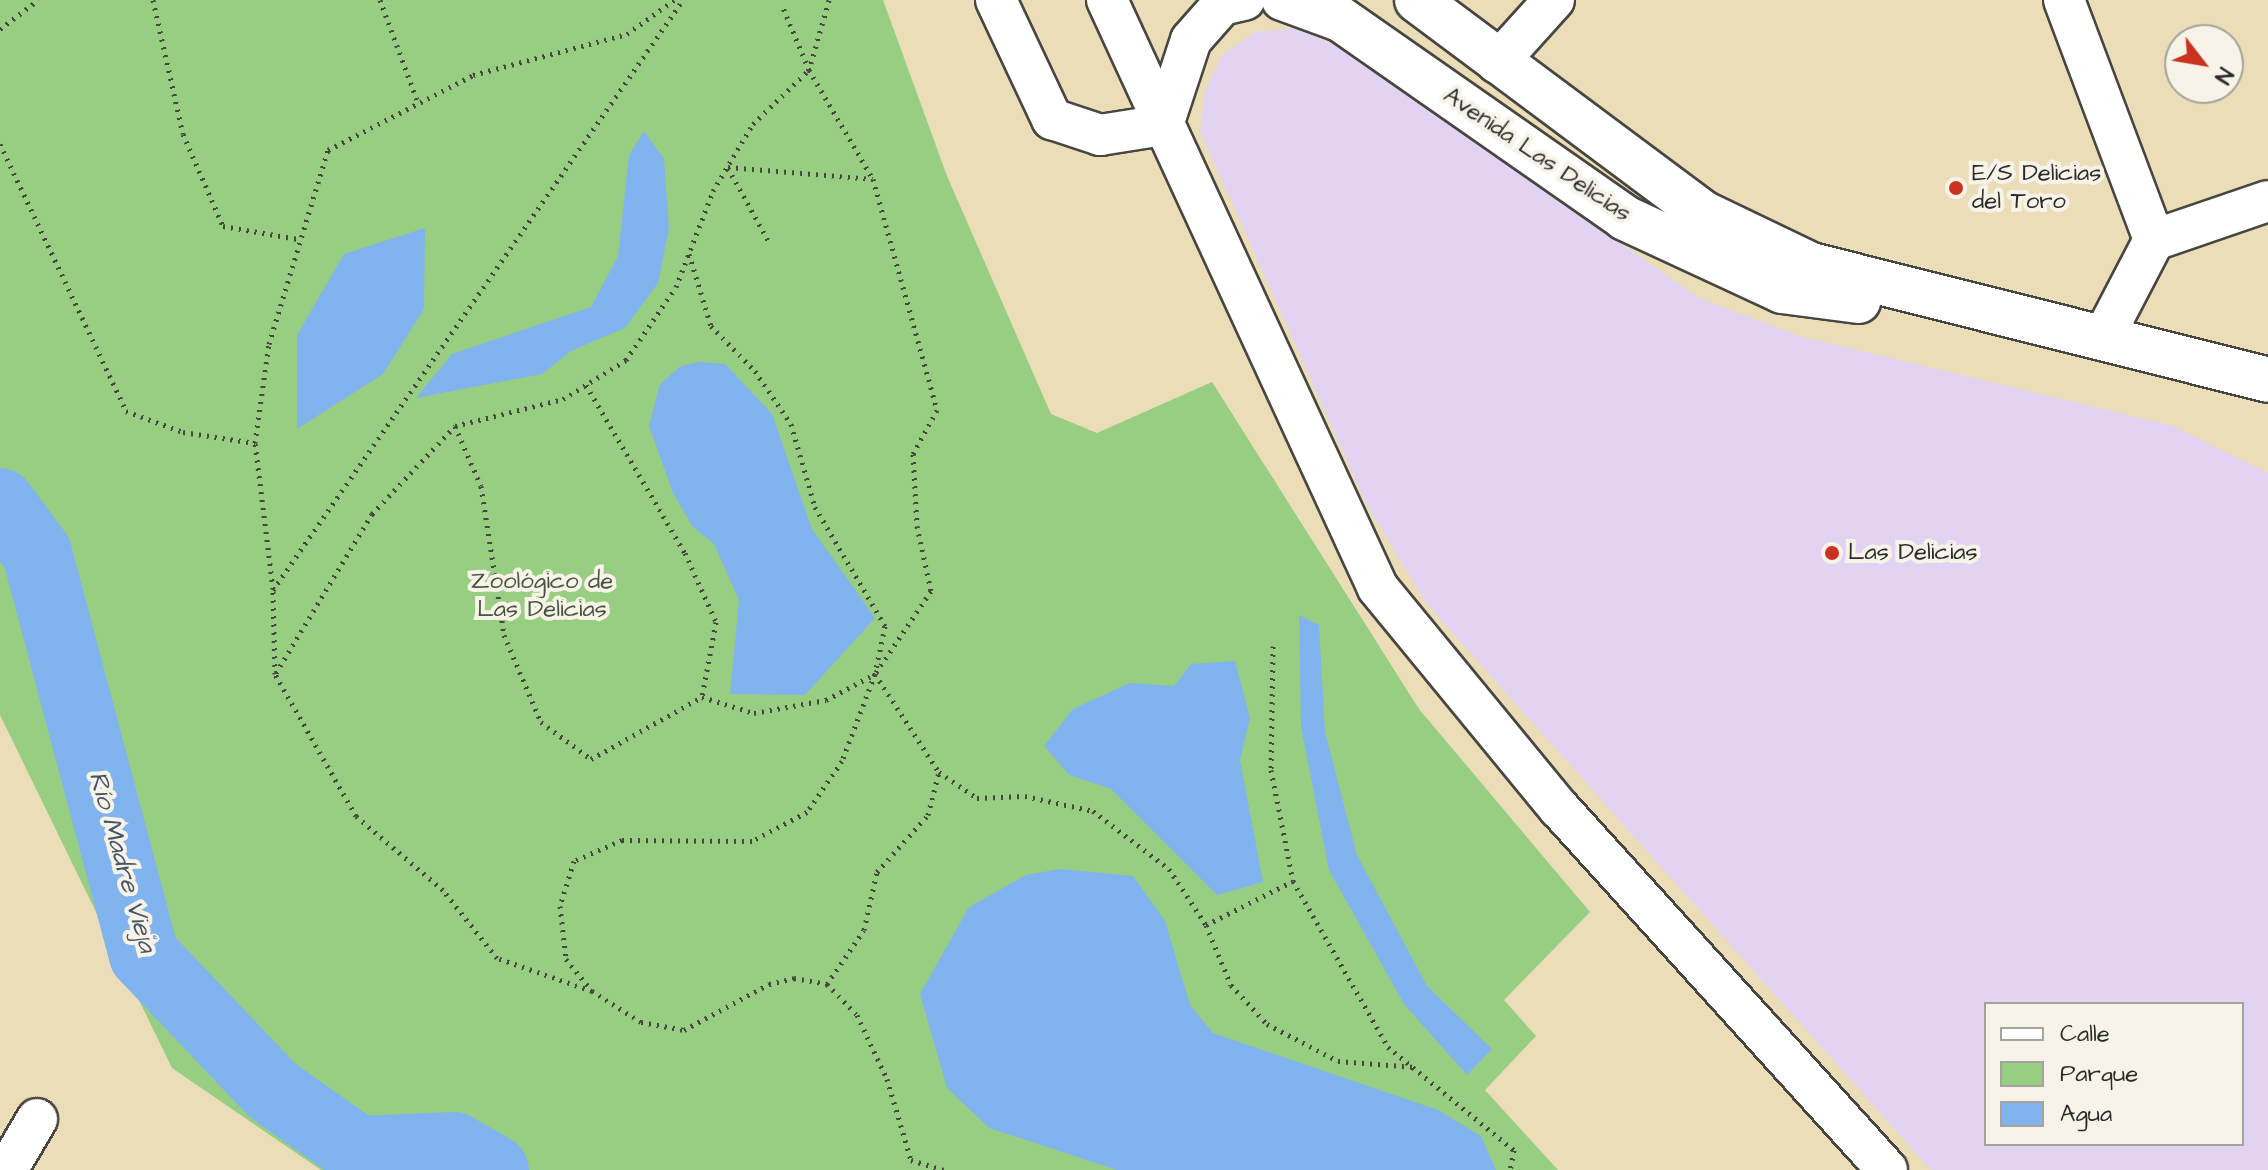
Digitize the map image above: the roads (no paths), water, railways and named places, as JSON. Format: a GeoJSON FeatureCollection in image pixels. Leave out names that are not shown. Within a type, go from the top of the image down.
{"type":"FeatureCollection","features":[{"type":"Feature","properties":{"kind":"main road","name":"Avenida Las Delicias"},"geometry":{"type":"LineString","coordinates":[[1313,0],[1625,218],[1782,291],[2105,334]]}},
{"type":"Feature","properties":{"kind":"main road","name":"Avenida Las Delicias"},"geometry":{"type":"LineString","coordinates":[[1417,0],[1497,63],[1703,213],[1811,265],[2105,334],[2268,380]]}},
{"type":"Feature","properties":{"kind":"street"},"geometry":{"type":"LineString","coordinates":[[996,0],[1052,119],[1100,135],[1163,125]]}},
{"type":"Feature","properties":{"kind":"street"},"geometry":{"type":"LineString","coordinates":[[1107,0],[1378,588],[1559,808],[1887,1170]]}},
{"type":"Feature","properties":{"kind":"street"},"geometry":{"type":"LineString","coordinates":[[1163,125],[1191,40],[1222,5],[1244,0]]}},
{"type":"Feature","properties":{"kind":"street"},"geometry":{"type":"LineString","coordinates":[[1282,0],[1349,25]]}},
{"type":"Feature","properties":{"kind":"street"},"geometry":{"type":"LineString","coordinates":[[1497,63],[1554,0]]}},
{"type":"Feature","properties":{"kind":"street"},"geometry":{"type":"LineString","coordinates":[[2064,0],[2154,240]]}},
{"type":"Feature","properties":{"kind":"street"},"geometry":{"type":"LineString","coordinates":[[2105,334],[2154,240],[2268,201]]}},
{"type":"Feature","properties":{"kind":"street"},"geometry":{"type":"LineString","coordinates":[[7,1170],[37,1119]]}},
{"type":"Feature","properties":{"kind":"water"},"geometry":{"type":"Polygon","coordinates":[[[644,131],[664,159],[669,228],[658,283],[625,328],[571,351],[542,374],[416,398],[452,354],[591,307],[618,256],[629,155],[644,131]]]}},
{"type":"Feature","properties":{"kind":"water"},"geometry":{"type":"Polygon","coordinates":[[[425,228],[424,309],[383,374],[297,429],[297,335],[344,254],[425,228]]]}},
{"type":"Feature","properties":{"kind":"water"},"geometry":{"type":"Polygon","coordinates":[[[698,362],[725,364],[772,414],[812,529],[875,618],[805,695],[730,694],[739,600],[714,544],[692,526],[673,493],[649,426],[660,384],[681,366],[698,362]]]}},
{"type":"Feature","properties":{"kind":"water"},"geometry":{"type":"Polygon","coordinates":[[[1299,615],[1319,625],[1325,732],[1357,855],[1427,986],[1492,1049],[1467,1075],[1404,1004],[1329,870],[1301,727],[1299,615]]]}},
{"type":"Feature","properties":{"kind":"water"},"geometry":{"type":"Polygon","coordinates":[[[1235,661],[1250,718],[1240,760],[1263,882],[1217,895],[1111,789],[1069,775],[1044,746],[1073,709],[1130,683],[1174,686],[1191,664],[1235,661]]]}},
{"type":"Feature","properties":{"kind":"water"},"geometry":{"type":"Polygon","coordinates":[[[1060,869],[1133,876],[1165,921],[1190,1005],[1213,1033],[1438,1110],[1481,1136],[1496,1170],[1117,1170],[989,1128],[947,1088],[920,994],[969,907],[1026,875],[1060,869]]]}},
{"type":"Feature","properties":{"kind":"waterway","name":"Río Madre Vieja"},"geometry":{"type":"LineString","coordinates":[[0,503],[37,553],[144,955],[272,1090],[358,1151],[454,1147],[494,1170]]}},
{"type":"Feature","properties":{"kind":"place","name":"E/S Delicias del Toro"},"geometry":{"type":"Point","coordinates":[1956,188]}},
{"type":"Feature","properties":{"kind":"place","name":"Las Delicias"},"geometry":{"type":"Point","coordinates":[1832,553]}},
{"type":"Feature","properties":{"kind":"park label","name":"Zoológico de Las Delicias"},"geometry":{"type":"Point","coordinates":[542,596]}}]}
